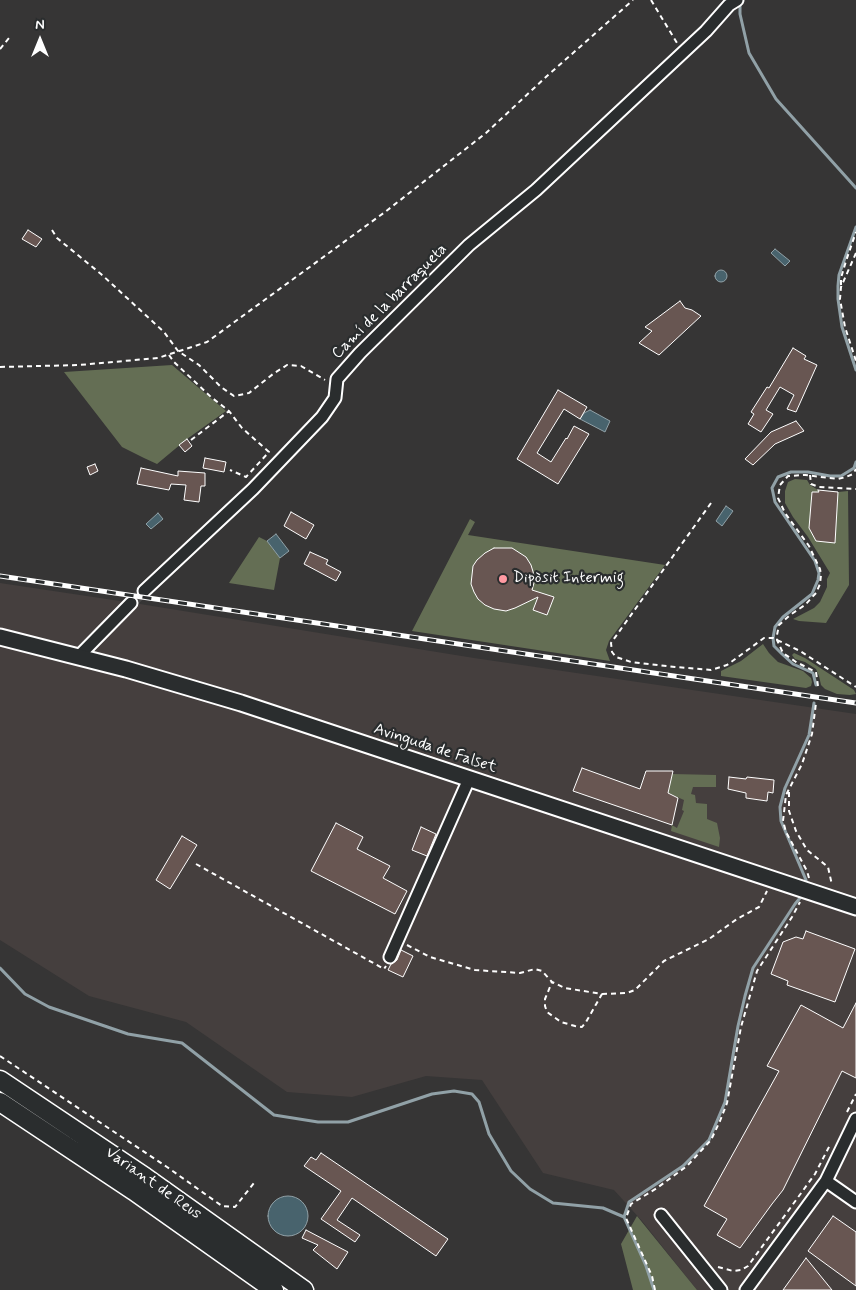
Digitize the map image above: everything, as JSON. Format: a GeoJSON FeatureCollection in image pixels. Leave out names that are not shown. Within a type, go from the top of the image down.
{"type":"FeatureCollection","features":[{"type":"Feature","properties":{"kind":"highway","name":"Variant de Reus"},"geometry":{"type":"LineString","coordinates":[[0,1080],[145,1177],[304,1290]]}},
{"type":"Feature","properties":{"kind":"highway","name":"Variant de Reus"},"geometry":{"type":"LineString","coordinates":[[0,1102],[126,1186],[274,1290]]}},
{"type":"Feature","properties":{"kind":"main road","name":"Avinguda de Falset"},"geometry":{"type":"LineString","coordinates":[[0,637],[126,669],[241,703],[856,907]]}},
{"type":"Feature","properties":{"kind":"street"},"geometry":{"type":"LineString","coordinates":[[682,52],[706,31],[729,5],[737,0]]}},
{"type":"Feature","properties":{"kind":"street","name":"Camí de la barraqueta"},"geometry":{"type":"LineString","coordinates":[[144,590],[253,489],[322,417],[335,398],[337,380],[360,353],[469,246],[536,190],[682,52]]}},
{"type":"Feature","properties":{"kind":"street"},"geometry":{"type":"LineString","coordinates":[[78,657],[131,603]]}},
{"type":"Feature","properties":{"kind":"street"},"geometry":{"type":"LineString","coordinates":[[390,957],[469,779]]}},
{"type":"Feature","properties":{"kind":"street"},"geometry":{"type":"LineString","coordinates":[[746,1290],[826,1181],[850,1118]]}},
{"type":"Feature","properties":{"kind":"street"},"geometry":{"type":"LineString","coordinates":[[826,1181],[856,1202]]}},
{"type":"Feature","properties":{"kind":"street"},"geometry":{"type":"LineString","coordinates":[[661,1215],[721,1290]]}},
{"type":"Feature","properties":{"kind":"path"},"geometry":{"type":"LineString","coordinates":[[0,367],[79,365],[158,358],[207,342],[385,212],[486,133],[547,76],[634,0]]}},
{"type":"Feature","properties":{"kind":"path"},"geometry":{"type":"LineString","coordinates":[[651,0],[682,52]]}},
{"type":"Feature","properties":{"kind":"path"},"geometry":{"type":"LineString","coordinates":[[0,49],[9,38]]}},
{"type":"Feature","properties":{"kind":"path"},"geometry":{"type":"LineString","coordinates":[[52,230],[57,238],[101,274],[164,332],[178,351],[199,365],[221,387],[234,396],[249,393],[273,374],[287,366],[301,366],[336,386]]}},
{"type":"Feature","properties":{"kind":"path"},"geometry":{"type":"LineString","coordinates":[[856,232],[841,278],[840,299],[845,327],[856,361]]}},
{"type":"Feature","properties":{"kind":"path"},"geometry":{"type":"LineString","coordinates":[[841,287],[856,253]]}},
{"type":"Feature","properties":{"kind":"path"},"geometry":{"type":"LineString","coordinates":[[169,355],[174,362],[229,411],[242,428],[269,452],[246,476],[230,470]]}},
{"type":"Feature","properties":{"kind":"path"},"geometry":{"type":"LineString","coordinates":[[191,440],[229,411]]}},
{"type":"Feature","properties":{"kind":"path"},"geometry":{"type":"LineString","coordinates":[[818,686],[816,672],[783,653],[776,635],[779,626],[790,615],[805,605],[816,593],[820,584],[820,569],[817,561],[809,546],[785,513],[778,498],[780,485],[788,476],[838,479],[853,474],[856,469]]}},
{"type":"Feature","properties":{"kind":"path"},"geometry":{"type":"LineString","coordinates":[[810,476],[811,484],[819,487],[856,490]]}},
{"type":"Feature","properties":{"kind":"path"},"geometry":{"type":"LineString","coordinates":[[711,503],[611,643],[612,652],[616,657],[631,662],[711,670],[726,665],[764,638],[773,638],[800,651],[856,687]]}},
{"type":"Feature","properties":{"kind":"path"},"geometry":{"type":"LineString","coordinates":[[808,881],[807,871],[782,821],[786,795],[802,764],[812,734],[816,703]]}},
{"type":"Feature","properties":{"kind":"path"},"geometry":{"type":"LineString","coordinates":[[789,789],[789,811],[796,831],[807,850],[828,867],[836,900]]}},
{"type":"Feature","properties":{"kind":"path"},"geometry":{"type":"LineString","coordinates":[[196,864],[384,969],[390,957]]}},
{"type":"Feature","properties":{"kind":"path"},"geometry":{"type":"LineString","coordinates":[[398,940],[430,957],[476,970],[520,973],[535,969],[542,971],[552,982],[565,988],[602,994],[627,993],[639,987],[664,961],[709,939],[737,919],[759,907],[774,880]]}},
{"type":"Feature","properties":{"kind":"path"},"geometry":{"type":"LineString","coordinates":[[655,1290],[652,1276],[626,1218],[631,1204],[687,1166],[711,1140],[726,1103],[741,1027],[757,971],[802,898]]}},
{"type":"Feature","properties":{"kind":"path"},"geometry":{"type":"LineString","coordinates":[[552,982],[545,999],[544,1006],[546,1012],[560,1022],[575,1026],[582,1026],[586,1022],[602,994]]}},
{"type":"Feature","properties":{"kind":"path"},"geometry":{"type":"LineString","coordinates":[[0,1056],[167,1167],[222,1206],[235,1207],[254,1183]]}},
{"type":"Feature","properties":{"kind":"path"},"geometry":{"type":"LineString","coordinates":[[850,1118],[856,1094]]}},
{"type":"Feature","properties":{"kind":"path"},"geometry":{"type":"LineString","coordinates":[[718,1267],[732,1271],[741,1270],[748,1266],[815,1174],[832,1142]]}},
{"type":"Feature","properties":{"kind":"shaded area"},"geometry":{"type":"Polygon","coordinates":[[[0,583],[474,658],[856,714],[856,1290],[697,1290],[642,1221],[614,1190],[543,1173],[482,1080],[426,1076],[352,1097],[287,1092],[186,1022],[89,996],[0,940],[0,583]]]}},
{"type":"Feature","properties":{"kind":"green space"},"geometry":{"type":"Polygon","coordinates":[[[172,365],[226,411],[187,439],[157,464],[122,447],[64,372],[172,365]]]}},
{"type":"Feature","properties":{"kind":"green space"},"geometry":{"type":"Polygon","coordinates":[[[795,479],[807,480],[810,485],[818,490],[848,491],[849,585],[826,623],[793,619],[814,608],[820,602],[827,587],[827,579],[830,573],[785,503],[785,491],[788,482],[795,479]]]}},
{"type":"Feature","properties":{"kind":"green space"},"geometry":{"type":"Polygon","coordinates":[[[470,519],[475,522],[468,535],[665,565],[609,641],[606,650],[610,661],[412,631],[470,519]]]}},
{"type":"Feature","properties":{"kind":"green space"},"geometry":{"type":"Polygon","coordinates":[[[259,537],[267,541],[280,558],[274,590],[229,583],[259,537]]]}},
{"type":"Feature","properties":{"kind":"green space"},"geometry":{"type":"Polygon","coordinates":[[[763,644],[778,662],[803,671],[811,678],[811,686],[806,688],[721,676],[721,671],[741,661],[763,644]]]}},
{"type":"Feature","properties":{"kind":"green space"},"geometry":{"type":"Polygon","coordinates":[[[794,653],[805,658],[854,690],[856,694],[837,694],[825,689],[821,685],[816,669],[805,662],[795,659],[792,655],[794,653]]]}},
{"type":"Feature","properties":{"kind":"green space"},"geometry":{"type":"Polygon","coordinates":[[[672,774],[716,775],[716,787],[693,787],[691,794],[695,795],[696,803],[707,804],[707,819],[717,823],[720,838],[719,847],[671,831],[672,825],[677,828],[684,811],[682,810],[684,800],[668,793],[672,774]]]}},
{"type":"Feature","properties":{"kind":"green space"},"geometry":{"type":"Polygon","coordinates":[[[637,1216],[697,1290],[633,1290],[621,1244],[637,1216]]]}},
{"type":"Feature","properties":{"kind":"water"},"geometry":{"type":"Polygon","coordinates":[[[775,249],[790,261],[785,266],[771,253],[775,249]]]}},
{"type":"Feature","properties":{"kind":"water"},"geometry":{"type":"Polygon","coordinates":[[[719,270],[723,270],[727,276],[723,282],[719,282],[715,278],[715,274],[719,270]]]}},
{"type":"Feature","properties":{"kind":"water"},"geometry":{"type":"Polygon","coordinates":[[[590,410],[610,421],[605,432],[580,419],[584,413],[590,410]]]}},
{"type":"Feature","properties":{"kind":"water"},"geometry":{"type":"Polygon","coordinates":[[[726,506],[733,511],[722,526],[716,521],[726,506]]]}},
{"type":"Feature","properties":{"kind":"water"},"geometry":{"type":"Polygon","coordinates":[[[158,513],[163,519],[151,529],[146,524],[158,513]]]}},
{"type":"Feature","properties":{"kind":"water"},"geometry":{"type":"Polygon","coordinates":[[[276,534],[289,551],[280,558],[267,541],[276,534]]]}},
{"type":"Feature","properties":{"kind":"water"},"geometry":{"type":"Polygon","coordinates":[[[288,1196],[302,1202],[308,1216],[302,1230],[288,1236],[274,1230],[268,1216],[274,1202],[288,1196]]]}},
{"type":"Feature","properties":{"kind":"building"},"geometry":{"type":"Polygon","coordinates":[[[28,230],[42,239],[36,247],[22,239],[28,230]]]}},
{"type":"Feature","properties":{"kind":"building"},"geometry":{"type":"Polygon","coordinates":[[[680,301],[685,308],[701,316],[659,355],[639,343],[652,331],[645,327],[680,301]]]}},
{"type":"Feature","properties":{"kind":"building"},"geometry":{"type":"Polygon","coordinates":[[[793,348],[806,356],[804,359],[817,365],[796,412],[787,409],[794,395],[780,387],[766,410],[773,414],[761,432],[748,424],[754,414],[751,412],[767,387],[769,388],[793,348]]]}},
{"type":"Feature","properties":{"kind":"building"},"geometry":{"type":"Polygon","coordinates":[[[558,390],[587,407],[580,419],[564,409],[537,453],[551,462],[574,426],[589,434],[558,484],[517,459],[558,390]]]}},
{"type":"Feature","properties":{"kind":"building"},"geometry":{"type":"Polygon","coordinates":[[[796,421],[804,431],[775,444],[753,465],[745,459],[771,432],[796,421]]]}},
{"type":"Feature","properties":{"kind":"building"},"geometry":{"type":"Polygon","coordinates":[[[187,439],[192,446],[185,452],[179,445],[187,439]]]}},
{"type":"Feature","properties":{"kind":"building"},"geometry":{"type":"Polygon","coordinates":[[[205,458],[226,462],[224,472],[203,468],[205,458]]]}},
{"type":"Feature","properties":{"kind":"building"},"geometry":{"type":"Polygon","coordinates":[[[95,464],[98,471],[90,475],[87,467],[95,464]]]}},
{"type":"Feature","properties":{"kind":"building"},"geometry":{"type":"Polygon","coordinates":[[[141,468],[178,476],[178,471],[205,473],[205,486],[201,486],[199,502],[184,500],[186,485],[171,484],[169,490],[137,484],[141,468]]]}},
{"type":"Feature","properties":{"kind":"building"},"geometry":{"type":"Polygon","coordinates":[[[818,490],[838,492],[835,543],[816,541],[809,528],[812,492],[819,492],[818,490]]]}},
{"type":"Feature","properties":{"kind":"building"},"geometry":{"type":"Polygon","coordinates":[[[291,512],[314,525],[306,539],[284,526],[291,512]]]}},
{"type":"Feature","properties":{"kind":"building","name":"Dipòsit Intermig"},"geometry":{"type":"Polygon","coordinates":[[[494,548],[512,548],[526,557],[534,575],[532,590],[554,597],[547,615],[533,610],[538,597],[506,611],[494,609],[478,599],[471,584],[473,566],[485,553],[494,548]]]}},
{"type":"Feature","properties":{"kind":"building"},"geometry":{"type":"Polygon","coordinates":[[[310,552],[328,560],[326,564],[341,572],[336,581],[304,564],[310,552]]]}},
{"type":"Feature","properties":{"kind":"building"},"geometry":{"type":"Polygon","coordinates":[[[582,768],[640,789],[646,771],[673,771],[668,793],[678,798],[672,825],[573,791],[582,768]]]}},
{"type":"Feature","properties":{"kind":"building"},"geometry":{"type":"Polygon","coordinates":[[[729,777],[774,780],[773,793],[768,792],[767,801],[746,798],[746,793],[728,789],[729,777]]]}},
{"type":"Feature","properties":{"kind":"building"},"geometry":{"type":"Polygon","coordinates":[[[336,823],[363,837],[357,849],[390,866],[383,878],[407,891],[395,914],[311,871],[336,823]]]}},
{"type":"Feature","properties":{"kind":"building"},"geometry":{"type":"Polygon","coordinates":[[[421,827],[436,834],[427,856],[412,850],[421,827]]]}},
{"type":"Feature","properties":{"kind":"building"},"geometry":{"type":"Polygon","coordinates":[[[182,836],[197,845],[170,889],[156,880],[182,836]]]}},
{"type":"Feature","properties":{"kind":"building"},"geometry":{"type":"Polygon","coordinates":[[[806,931],[855,949],[835,1002],[787,985],[788,981],[771,974],[783,942],[796,937],[803,939],[806,931]]]}},
{"type":"Feature","properties":{"kind":"building"},"geometry":{"type":"Polygon","coordinates":[[[401,950],[413,956],[403,977],[388,970],[391,964],[397,960],[401,950]]]}},
{"type":"Feature","properties":{"kind":"building"},"geometry":{"type":"Polygon","coordinates":[[[856,1003],[856,1078],[842,1071],[783,1190],[740,1248],[717,1235],[727,1219],[704,1206],[779,1071],[767,1066],[801,1005],[843,1028],[856,1003]]]}},
{"type":"Feature","properties":{"kind":"building"},"geometry":{"type":"Polygon","coordinates":[[[321,1153],[448,1239],[436,1256],[352,1198],[337,1220],[360,1235],[355,1242],[321,1219],[341,1191],[304,1166],[311,1157],[316,1160],[321,1153]]]}},
{"type":"Feature","properties":{"kind":"building"},"geometry":{"type":"Polygon","coordinates":[[[833,1216],[856,1232],[856,1286],[808,1251],[833,1216]]]}},
{"type":"Feature","properties":{"kind":"building"},"geometry":{"type":"Polygon","coordinates":[[[306,1230],[348,1252],[337,1269],[313,1250],[318,1245],[302,1238],[306,1230]]]}},
{"type":"Feature","properties":{"kind":"building"},"geometry":{"type":"Polygon","coordinates":[[[806,1258],[832,1290],[783,1290],[806,1258]]]}},
{"type":"Feature","properties":{"kind":"waterway"},"geometry":{"type":"LineString","coordinates":[[740,3],[740,14],[749,53],[776,99],[856,188]]}},
{"type":"Feature","properties":{"kind":"waterway"},"geometry":{"type":"LineString","coordinates":[[856,227],[839,275],[838,286],[842,327],[856,370]]}},
{"type":"Feature","properties":{"kind":"waterway"},"geometry":{"type":"LineString","coordinates":[[816,685],[813,673],[793,664],[774,646],[775,627],[783,617],[812,594],[819,573],[815,561],[775,502],[772,488],[778,477],[791,472],[841,476],[854,468],[856,462]]}},
{"type":"Feature","properties":{"kind":"waterway"},"geometry":{"type":"LineString","coordinates":[[806,880],[781,821],[780,807],[785,788],[809,735],[814,703]]}},
{"type":"Feature","properties":{"kind":"waterway"},"geometry":{"type":"LineString","coordinates":[[624,1217],[629,1202],[683,1166],[709,1140],[725,1102],[738,1026],[753,968],[800,898]]}},
{"type":"Feature","properties":{"kind":"waterway"},"geometry":{"type":"LineString","coordinates":[[0,968],[25,994],[49,1007],[128,1034],[182,1043],[274,1115],[318,1122],[348,1122],[432,1094],[454,1091],[472,1094],[479,1102],[489,1134],[511,1171],[530,1189],[553,1203],[603,1208],[624,1217]]}},
{"type":"Feature","properties":{"kind":"waterway"},"geometry":{"type":"LineString","coordinates":[[624,1217],[646,1266],[654,1290]]}},
{"type":"Feature","properties":{"kind":"tunnel"},"geometry":{"type":"LineString","coordinates":[[131,603],[144,591]]}},
{"type":"Feature","properties":{"kind":"railway"},"geometry":{"type":"LineString","coordinates":[[0,576],[856,703]]}},
{"type":"Feature","properties":{"kind":"place","name":"Dipòsit Intermig"},"geometry":{"type":"Point","coordinates":[503,579]}}]}
